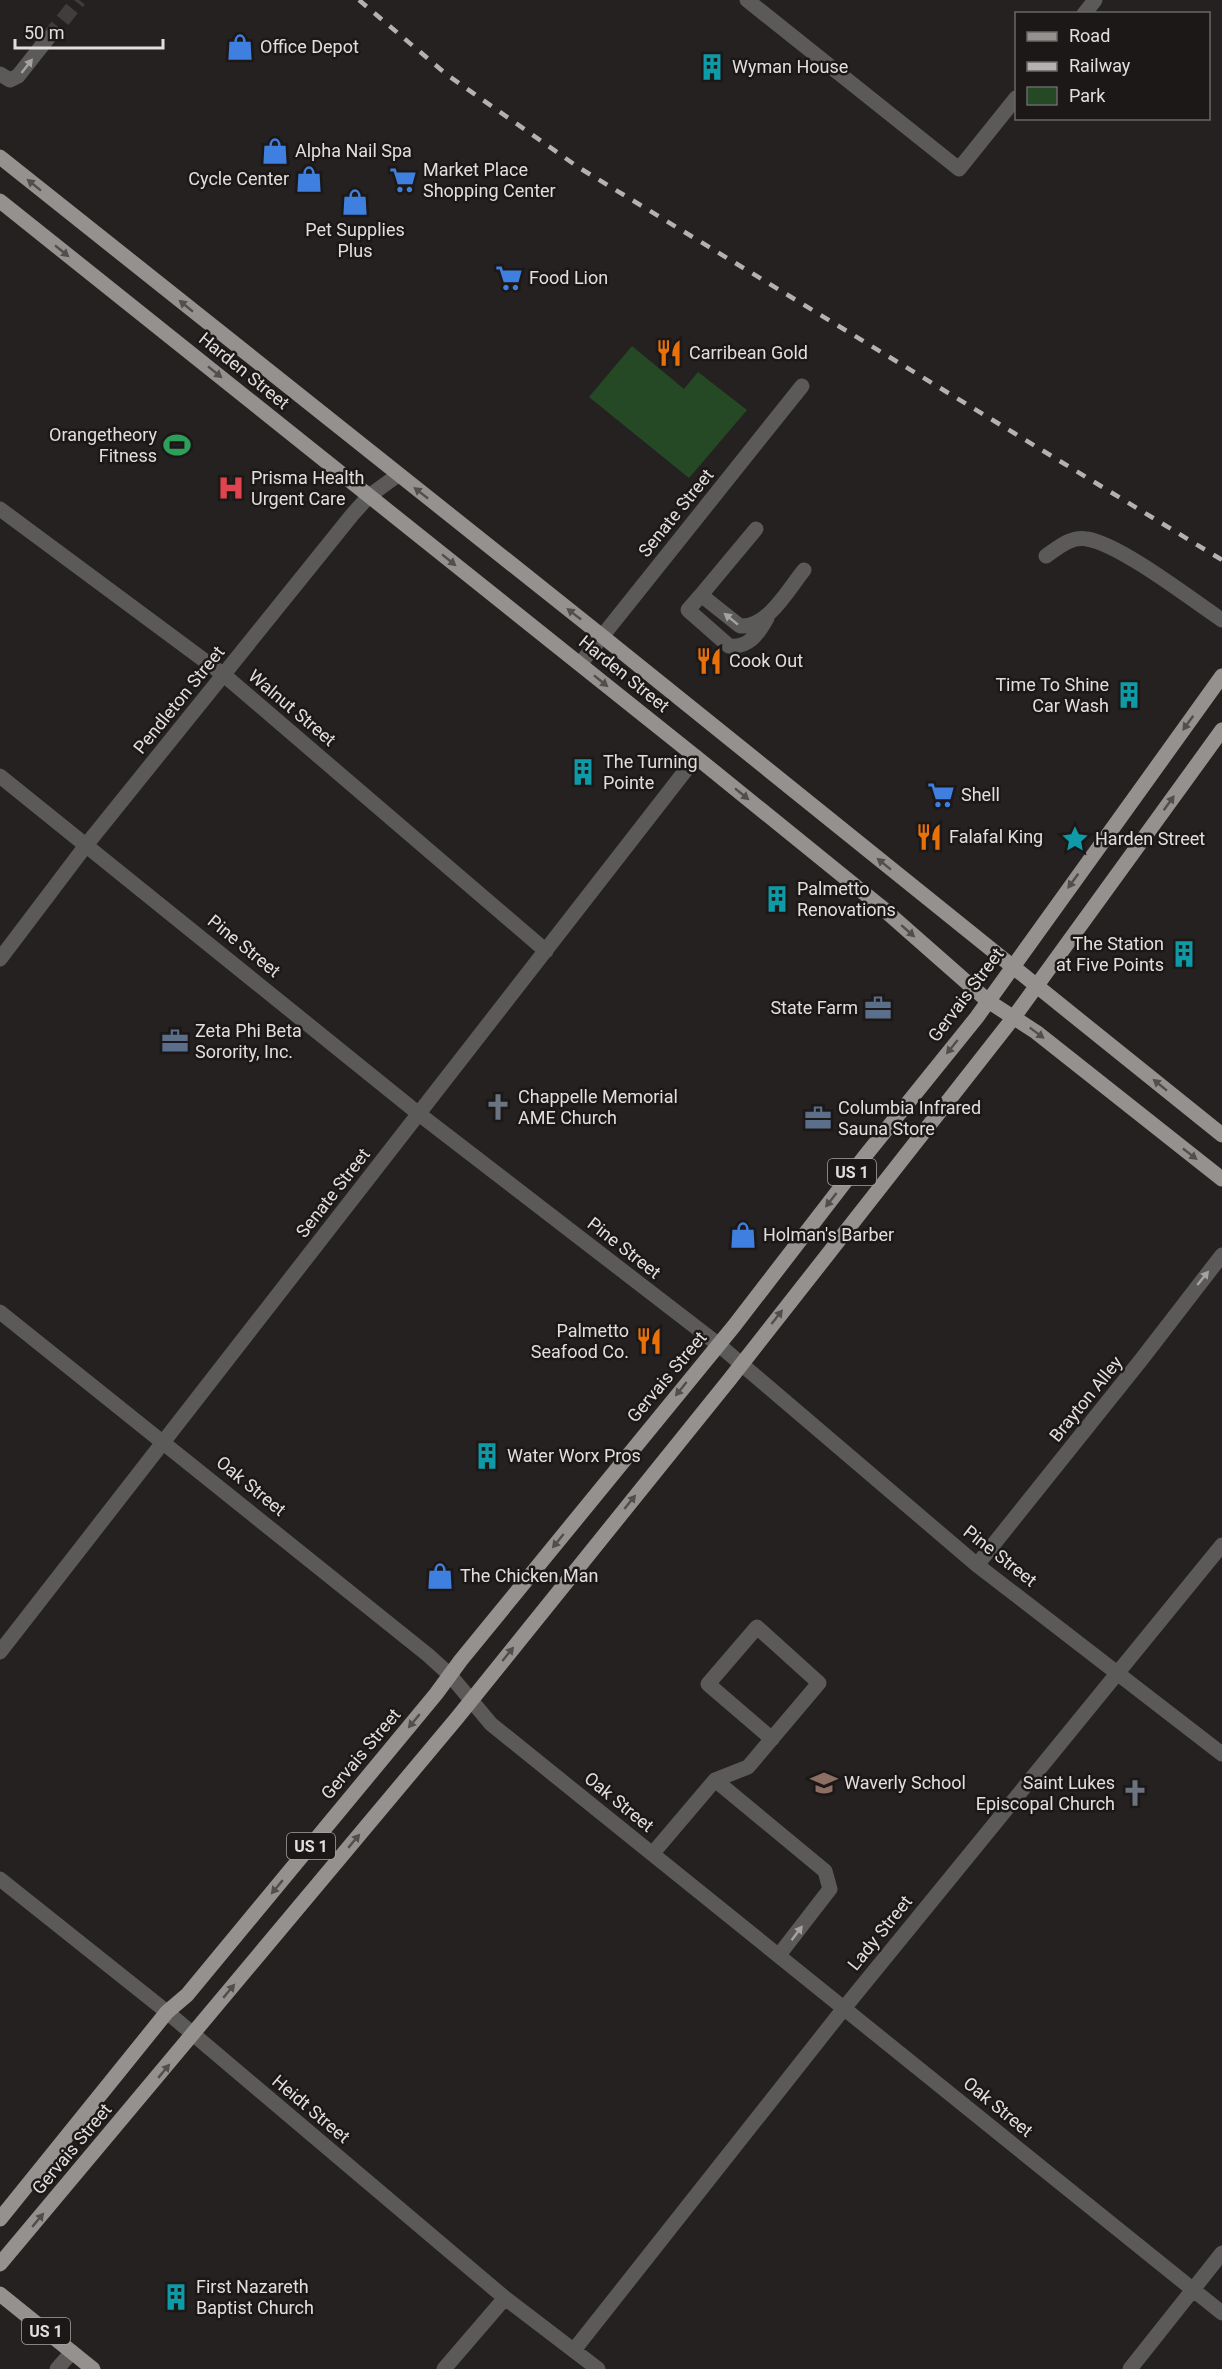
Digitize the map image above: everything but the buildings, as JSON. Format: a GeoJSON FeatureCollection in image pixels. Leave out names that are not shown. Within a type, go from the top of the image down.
{"type":"FeatureCollection","features":[{"type":"Feature","properties":{"kind":"main road","name":"Harden Street"},"geometry":{"type":"LineString","coordinates":[[0,157],[602,636],[1222,1135]]}},
{"type":"Feature","properties":{"kind":"main road","name":"Harden Street"},"geometry":{"type":"LineString","coordinates":[[0,201],[696,757],[880,906],[988,1001],[1014,1017],[1222,1179]]}},
{"type":"Feature","properties":{"kind":"main road","name":"Gervais Street"},"geometry":{"type":"LineString","coordinates":[[0,2219],[167,2013],[187,1995],[719,1345],[988,1001],[1222,676]]}},
{"type":"Feature","properties":{"kind":"main road","name":"Gervais Street"},"geometry":{"type":"LineString","coordinates":[[0,2264],[471,1700],[741,1363],[1014,1017],[1222,730]]}},
{"type":"Feature","properties":{"kind":"main road","name":"US 1"},"geometry":{"type":"LineString","coordinates":[[0,2294],[93,2369]]}},
{"type":"Feature","properties":{"kind":"street"},"geometry":{"type":"LineString","coordinates":[[747,0],[959,169],[1015,100]]}},
{"type":"Feature","properties":{"kind":"street"},"geometry":{"type":"LineString","coordinates":[[1086,12],[1095,0]]}},
{"type":"Feature","properties":{"kind":"street"},"geometry":{"type":"LineString","coordinates":[[0,74],[10,80],[18,76],[48,38]]}},
{"type":"Feature","properties":{"kind":"street","name":"Senate Street"},"geometry":{"type":"LineString","coordinates":[[580,664],[802,386]]}},
{"type":"Feature","properties":{"kind":"street","name":"Pendleton Street"},"geometry":{"type":"LineString","coordinates":[[0,959],[87,844],[369,496],[398,475]]}},
{"type":"Feature","properties":{"kind":"street","name":"Walnut Street"},"geometry":{"type":"LineString","coordinates":[[0,509],[224,675],[546,951]]}},
{"type":"Feature","properties":{"kind":"street"},"geometry":{"type":"LineString","coordinates":[[756,529],[688,610],[729,646],[738,647],[756,636],[772,610],[804,570]]}},
{"type":"Feature","properties":{"kind":"street"},"geometry":{"type":"LineString","coordinates":[[1046,556],[1067,541],[1087,538],[1118,550],[1222,620]]}},
{"type":"Feature","properties":{"kind":"street"},"geometry":{"type":"LineString","coordinates":[[701,595],[740,626],[752,625],[772,610]]}},
{"type":"Feature","properties":{"kind":"street","name":"Senate Street"},"geometry":{"type":"LineString","coordinates":[[0,1652],[696,757]]}},
{"type":"Feature","properties":{"kind":"street","name":"Pine Street"},"geometry":{"type":"LineString","coordinates":[[0,776],[419,1114],[719,1345],[977,1565],[1222,1754]]}},
{"type":"Feature","properties":{"kind":"street","name":"Brayton Alley"},"geometry":{"type":"LineString","coordinates":[[977,1565],[1222,1255]]}},
{"type":"Feature","properties":{"kind":"street","name":"Oak Street"},"geometry":{"type":"LineString","coordinates":[[0,1312],[450,1675],[491,1724],[1222,2313]]}},
{"type":"Feature","properties":{"kind":"street","name":"Lady Street"},"geometry":{"type":"LineString","coordinates":[[574,2350],[845,2007],[1222,1545]]}},
{"type":"Feature","properties":{"kind":"street"},"geometry":{"type":"LineString","coordinates":[[652,1853],[715,1780],[748,1767],[772,1739],[819,1683],[757,1627],[708,1684],[772,1739]]}},
{"type":"Feature","properties":{"kind":"street"},"geometry":{"type":"LineString","coordinates":[[715,1780],[825,1871],[830,1889],[780,1955]]}},
{"type":"Feature","properties":{"kind":"street","name":"Heidt Street"},"geometry":{"type":"LineString","coordinates":[[0,1879],[167,2013],[505,2298],[598,2369]]}},
{"type":"Feature","properties":{"kind":"street"},"geometry":{"type":"LineString","coordinates":[[1130,2369],[1222,2253]]}},
{"type":"Feature","properties":{"kind":"street"},"geometry":{"type":"LineString","coordinates":[[444,2369],[505,2298]]}},
{"type":"Feature","properties":{"kind":"street"},"geometry":{"type":"LineString","coordinates":[[57,2369],[72,2352]]}},
{"type":"Feature","properties":{"kind":"green space"},"geometry":{"type":"Polygon","coordinates":[[[632,346],[684,389],[698,372],[747,410],[689,478],[589,397],[632,346]]]}},
{"type":"Feature","properties":{"kind":"tunnel"},"geometry":{"type":"LineString","coordinates":[[48,38],[79,0]]}},
{"type":"Feature","properties":{"kind":"railway"},"geometry":{"type":"LineString","coordinates":[[359,0],[446,74],[578,167],[1222,560]]}},
{"type":"Feature","properties":{"kind":"place","name":"Office Depot"},"geometry":{"type":"Point","coordinates":[240,47]}},
{"type":"Feature","properties":{"kind":"place","name":"Wyman House"},"geometry":{"type":"Point","coordinates":[712,67]}},
{"type":"Feature","properties":{"kind":"place","name":"Alpha Nail Spa"},"geometry":{"type":"Point","coordinates":[275,151]}},
{"type":"Feature","properties":{"kind":"place","name":"Cycle Center"},"geometry":{"type":"Point","coordinates":[309,179]}},
{"type":"Feature","properties":{"kind":"place","name":"Market Place Shopping Center"},"geometry":{"type":"Point","coordinates":[403,180]}},
{"type":"Feature","properties":{"kind":"place","name":"Pet Supplies Plus"},"geometry":{"type":"Point","coordinates":[355,202]}},
{"type":"Feature","properties":{"kind":"place","name":"Food Lion"},"geometry":{"type":"Point","coordinates":[509,278]}},
{"type":"Feature","properties":{"kind":"place","name":"Carribean Gold"},"geometry":{"type":"Point","coordinates":[669,353]}},
{"type":"Feature","properties":{"kind":"place","name":"Orangetheory Fitness"},"geometry":{"type":"Point","coordinates":[177,445]}},
{"type":"Feature","properties":{"kind":"place","name":"Prisma Health Urgent Care"},"geometry":{"type":"Point","coordinates":[231,488]}},
{"type":"Feature","properties":{"kind":"place","name":"Cook Out"},"geometry":{"type":"Point","coordinates":[709,661]}},
{"type":"Feature","properties":{"kind":"place","name":"Time To Shine Car Wash"},"geometry":{"type":"Point","coordinates":[1129,695]}},
{"type":"Feature","properties":{"kind":"place","name":"The Turning Pointe"},"geometry":{"type":"Point","coordinates":[583,772]}},
{"type":"Feature","properties":{"kind":"place","name":"Shell"},"geometry":{"type":"Point","coordinates":[941,795]}},
{"type":"Feature","properties":{"kind":"place","name":"Falafal King"},"geometry":{"type":"Point","coordinates":[929,837]}},
{"type":"Feature","properties":{"kind":"place","name":"Harden Street"},"geometry":{"type":"Point","coordinates":[1075,839]}},
{"type":"Feature","properties":{"kind":"place","name":"Palmetto Renovations"},"geometry":{"type":"Point","coordinates":[777,899]}},
{"type":"Feature","properties":{"kind":"place","name":"The Station at Five Points"},"geometry":{"type":"Point","coordinates":[1184,954]}},
{"type":"Feature","properties":{"kind":"place","name":"State Farm"},"geometry":{"type":"Point","coordinates":[878,1008]}},
{"type":"Feature","properties":{"kind":"place","name":"Zeta Phi Beta Sorority, Inc."},"geometry":{"type":"Point","coordinates":[175,1041]}},
{"type":"Feature","properties":{"kind":"place","name":"Chappelle Memorial AME Church"},"geometry":{"type":"Point","coordinates":[498,1107]}},
{"type":"Feature","properties":{"kind":"place","name":"Columbia Infrared Sauna Store"},"geometry":{"type":"Point","coordinates":[818,1118]}},
{"type":"Feature","properties":{"kind":"place","name":"Holman's Barber"},"geometry":{"type":"Point","coordinates":[743,1235]}},
{"type":"Feature","properties":{"kind":"place","name":"Palmetto Seafood Co."},"geometry":{"type":"Point","coordinates":[649,1341]}},
{"type":"Feature","properties":{"kind":"place","name":"Water Worx Pros"},"geometry":{"type":"Point","coordinates":[487,1456]}},
{"type":"Feature","properties":{"kind":"place","name":"The Chicken Man"},"geometry":{"type":"Point","coordinates":[440,1576]}},
{"type":"Feature","properties":{"kind":"place","name":"Waverly School"},"geometry":{"type":"Point","coordinates":[824,1783]}},
{"type":"Feature","properties":{"kind":"place","name":"Saint Lukes Episcopal Church"},"geometry":{"type":"Point","coordinates":[1135,1793]}},
{"type":"Feature","properties":{"kind":"place","name":"First Nazareth Baptist Church"},"geometry":{"type":"Point","coordinates":[176,2297]}}]}
